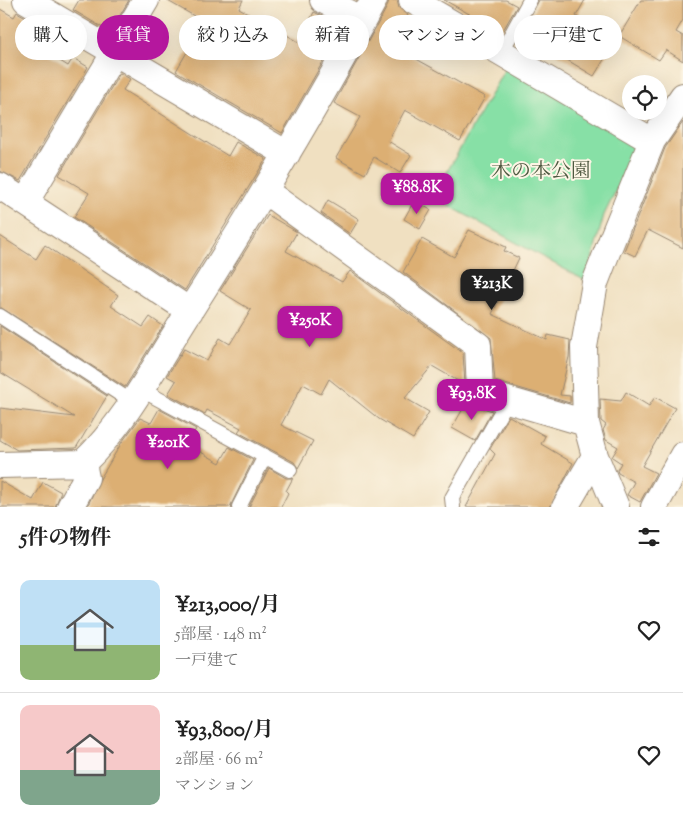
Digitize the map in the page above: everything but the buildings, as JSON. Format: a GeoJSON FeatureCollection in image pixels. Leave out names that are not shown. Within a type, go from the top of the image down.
{"type":"FeatureCollection","features":[{"type":"Feature","properties":{"kind":"street"},"geometry":{"type":"LineString","coordinates":[[26,0],[97,43]]}},
{"type":"Feature","properties":{"kind":"street"},"geometry":{"type":"LineString","coordinates":[[137,15],[146,0]]}},
{"type":"Feature","properties":{"kind":"street"},"geometry":{"type":"LineString","coordinates":[[0,465],[83,463],[102,445],[136,396],[265,192],[369,10],[323,0]]}},
{"type":"Feature","properties":{"kind":"street"},"geometry":{"type":"LineString","coordinates":[[412,0],[438,15]]}},
{"type":"Feature","properties":{"kind":"street"},"geometry":{"type":"LineString","coordinates":[[504,52],[652,142]]}},
{"type":"Feature","properties":{"kind":"street"},"geometry":{"type":"LineString","coordinates":[[26,201],[109,60]]}},
{"type":"Feature","properties":{"kind":"street"},"geometry":{"type":"LineString","coordinates":[[125,60],[287,154]]}},
{"type":"Feature","properties":{"kind":"street"},"geometry":{"type":"LineString","coordinates":[[616,507],[595,456],[586,423],[584,347],[595,283],[652,142],[683,96]]}},
{"type":"Feature","properties":{"kind":"street"},"geometry":{"type":"LineString","coordinates":[[0,186],[26,201],[190,311]]}},
{"type":"Feature","properties":{"kind":"street"},"geometry":{"type":"LineString","coordinates":[[265,192],[478,346],[480,392],[586,423]]}},
{"type":"Feature","properties":{"kind":"street"},"geometry":{"type":"LineString","coordinates":[[654,507],[683,455]]}},
{"type":"Feature","properties":{"kind":"street"},"geometry":{"type":"LineString","coordinates":[[566,507],[595,456]]}},
{"type":"Feature","properties":{"kind":"street"},"geometry":{"type":"LineString","coordinates":[[70,507],[86,478],[83,463]]}},
{"type":"Feature","properties":{"kind":"lane"},"geometry":{"type":"LineString","coordinates":[[504,47],[530,0]]}},
{"type":"Feature","properties":{"kind":"lane"},"geometry":{"type":"LineString","coordinates":[[0,316],[136,396],[265,456],[290,470]]}},
{"type":"Feature","properties":{"kind":"lane"},"geometry":{"type":"LineString","coordinates":[[453,507],[452,498],[508,400]]}},
{"type":"Feature","properties":{"kind":"lane"},"geometry":{"type":"LineString","coordinates":[[239,507],[265,456]]}},
{"type":"Feature","properties":{"kind":"green space","name":"木の本公園"},"geometry":{"type":"Polygon","coordinates":[[[507,65],[639,143],[604,215],[586,281],[433,197],[507,65]]]}}]}
